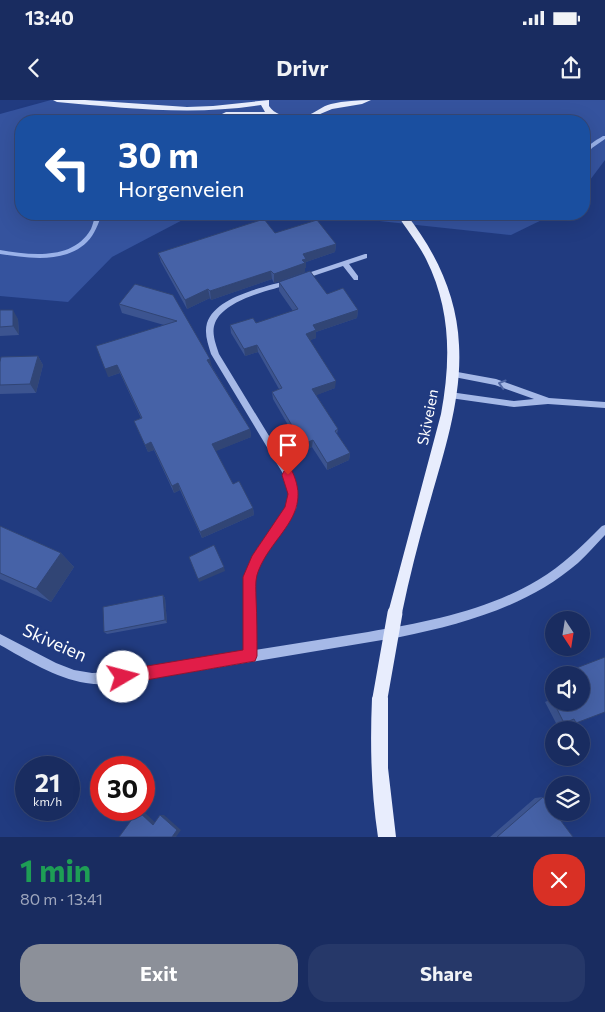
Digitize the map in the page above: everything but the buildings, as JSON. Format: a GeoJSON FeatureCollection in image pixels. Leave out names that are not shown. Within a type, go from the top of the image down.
{"type":"FeatureCollection","features":[{"type":"Feature","properties":{"kind":"main road"},"geometry":{"type":"LineString","coordinates":[[57,100],[199,109],[240,106],[264,101],[268,110],[275,115]]}},
{"type":"Feature","properties":{"kind":"main road"},"geometry":{"type":"LineString","coordinates":[[318,115],[323,109],[325,100]]}},
{"type":"Feature","properties":{"kind":"main road"},"geometry":{"type":"LineString","coordinates":[[323,109],[367,100]]}},
{"type":"Feature","properties":{"kind":"main road"},"geometry":{"type":"LineString","coordinates":[[199,109],[217,113],[275,115]]}},
{"type":"Feature","properties":{"kind":"main road","name":"Skiveien"},"geometry":{"type":"LineString","coordinates":[[387,837],[380,767],[380,698],[385,662],[402,578],[445,425],[450,395],[454,346],[446,297],[436,267],[406,220]]}},
{"type":"Feature","properties":{"kind":"street"},"geometry":{"type":"LineString","coordinates":[[250,656],[250,577],[259,556],[287,516],[293,502],[293,487],[288,475],[216,354],[209,340],[209,326],[218,311],[233,302],[365,256]]}},
{"type":"Feature","properties":{"kind":"street"},"geometry":{"type":"LineString","coordinates":[[344,263],[356,278]]}},
{"type":"Feature","properties":{"kind":"street"},"geometry":{"type":"LineString","coordinates":[[452,374],[496,382],[548,401]]}},
{"type":"Feature","properties":{"kind":"street"},"geometry":{"type":"LineString","coordinates":[[450,395],[514,404],[548,401],[605,405]]}},
{"type":"Feature","properties":{"kind":"street","name":"Skiveien"},"geometry":{"type":"LineString","coordinates":[[0,639],[54,667],[86,678],[137,676],[415,629],[484,612],[535,588],[581,555],[605,530]]}},
{"type":"Feature","properties":{"kind":"shaded area"},"geometry":{"type":"Polygon","coordinates":[[[51,100],[605,100],[605,160],[590,180],[590,115],[15,115],[15,220],[182,220],[112,257],[68,302],[0,296],[0,114],[51,100]]]}},
{"type":"Feature","properties":{"kind":"shaded area"},"geometry":{"type":"Polygon","coordinates":[[[370,220],[542,220],[511,235],[370,220]]]}},
{"type":"Feature","properties":{"kind":"waterway"},"geometry":{"type":"LineString","coordinates":[[590,147],[605,137]]}},
{"type":"Feature","properties":{"kind":"waterway"},"geometry":{"type":"LineString","coordinates":[[0,252],[30,256],[60,254],[73,249],[84,241],[93,230],[97,220]]}},
{"type":"Feature","properties":{"kind":"route"},"geometry":{"type":"LineString","coordinates":[[123,677],[250,656],[250,577],[256,560],[291,509],[294,494],[288,475]]}}]}
